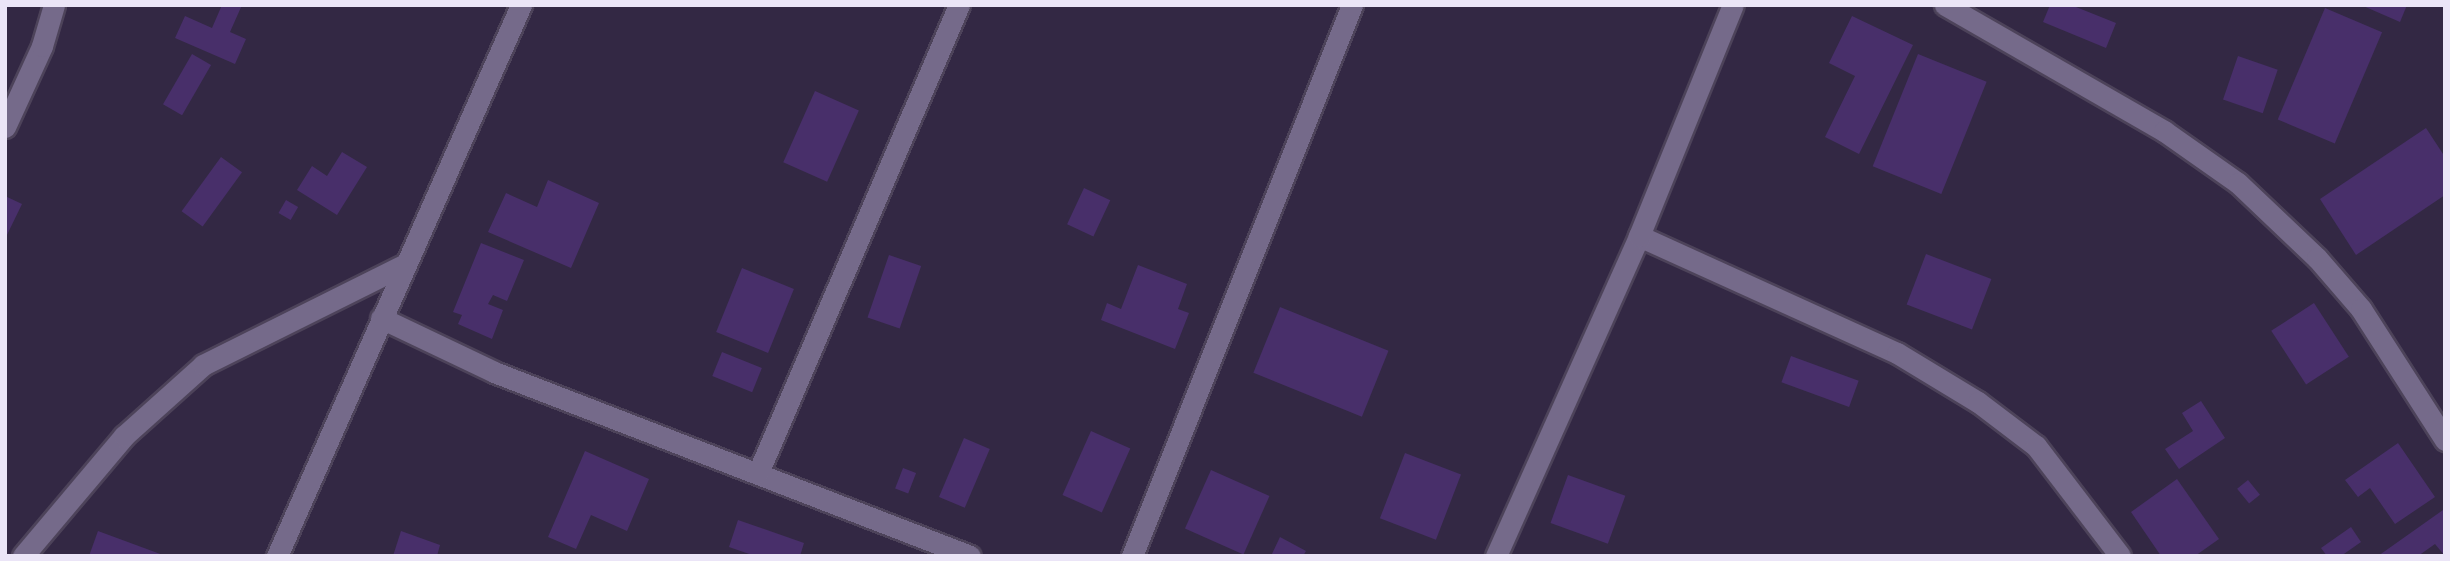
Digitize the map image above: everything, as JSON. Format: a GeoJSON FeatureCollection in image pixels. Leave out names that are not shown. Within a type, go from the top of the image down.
{"type":"FeatureCollection","features":[{"type":"Feature","properties":{"kind":"street"},"geometry":{"type":"LineString","coordinates":[[5,127],[42,46],[54,5]]}},
{"type":"Feature","properties":{"kind":"street"},"geometry":{"type":"LineString","coordinates":[[277,556],[521,5]]}},
{"type":"Feature","properties":{"kind":"street"},"geometry":{"type":"LineString","coordinates":[[758,473],[959,5]]}},
{"type":"Feature","properties":{"kind":"street"},"geometry":{"type":"LineString","coordinates":[[1132,556],[1352,5]]}},
{"type":"Feature","properties":{"kind":"street"},"geometry":{"type":"LineString","coordinates":[[1496,556],[1639,236],[1733,5]]}},
{"type":"Feature","properties":{"kind":"street"},"geometry":{"type":"LineString","coordinates":[[1945,5],[2141,116],[2238,183],[2317,258],[2361,309],[2445,440]]}},
{"type":"Feature","properties":{"kind":"street"},"geometry":{"type":"LineString","coordinates":[[1639,236],[1897,353],[1978,402],[2036,446],[2120,556]]}},
{"type":"Feature","properties":{"kind":"street"},"geometry":{"type":"LineString","coordinates":[[23,556],[124,436],[202,365],[404,265]]}},
{"type":"Feature","properties":{"kind":"street"},"geometry":{"type":"LineString","coordinates":[[381,318],[494,372],[970,556]]}},
{"type":"Feature","properties":{"kind":"building"},"geometry":{"type":"Polygon","coordinates":[[[222,5],[242,5],[230,32],[246,39],[235,64],[175,38],[185,16],[212,28],[222,5]]]}},
{"type":"Feature","properties":{"kind":"building"},"geometry":{"type":"Polygon","coordinates":[[[2050,5],[2071,5],[2116,23],[2106,48],[2043,22],[2050,5]]]}},
{"type":"Feature","properties":{"kind":"building"},"geometry":{"type":"Polygon","coordinates":[[[2361,5],[2407,5],[2400,22],[2361,5]]]}},
{"type":"Feature","properties":{"kind":"building"},"geometry":{"type":"Polygon","coordinates":[[[2325,8],[2382,32],[2335,144],[2278,119],[2325,8]]]}},
{"type":"Feature","properties":{"kind":"building"},"geometry":{"type":"Polygon","coordinates":[[[1852,16],[1913,45],[1859,154],[1825,137],[1855,76],[1829,63],[1852,16]]]}},
{"type":"Feature","properties":{"kind":"building"},"geometry":{"type":"Polygon","coordinates":[[[192,54],[211,65],[182,115],[163,104],[192,54]]]}},
{"type":"Feature","properties":{"kind":"building"},"geometry":{"type":"Polygon","coordinates":[[[1918,54],[1987,82],[1941,194],[1873,166],[1918,54]]]}},
{"type":"Feature","properties":{"kind":"building"},"geometry":{"type":"Polygon","coordinates":[[[2238,56],[2278,70],[2263,113],[2223,99],[2238,56]]]}},
{"type":"Feature","properties":{"kind":"building"},"geometry":{"type":"Polygon","coordinates":[[[815,91],[859,111],[827,182],[783,162],[815,91]]]}},
{"type":"Feature","properties":{"kind":"building"},"geometry":{"type":"Polygon","coordinates":[[[2426,128],[2445,157],[2445,195],[2356,255],[2320,199],[2426,128]]]}},
{"type":"Feature","properties":{"kind":"building"},"geometry":{"type":"Polygon","coordinates":[[[342,152],[367,167],[337,215],[297,190],[312,166],[327,176],[342,152]]]}},
{"type":"Feature","properties":{"kind":"building"},"geometry":{"type":"Polygon","coordinates":[[[221,157],[242,172],[203,226],[182,211],[221,157]]]}},
{"type":"Feature","properties":{"kind":"building"},"geometry":{"type":"Polygon","coordinates":[[[548,180],[599,203],[571,268],[488,232],[506,193],[537,207],[548,180]]]}},
{"type":"Feature","properties":{"kind":"building"},"geometry":{"type":"Polygon","coordinates":[[[1084,188],[1110,200],[1093,237],[1067,224],[1084,188]]]}},
{"type":"Feature","properties":{"kind":"building"},"geometry":{"type":"Polygon","coordinates":[[[5,196],[22,204],[5,239],[5,196]]]}},
{"type":"Feature","properties":{"kind":"building"},"geometry":{"type":"Polygon","coordinates":[[[286,200],[298,207],[291,220],[278,213],[286,200]]]}},
{"type":"Feature","properties":{"kind":"building"},"geometry":{"type":"Polygon","coordinates":[[[481,243],[524,260],[507,301],[493,295],[488,304],[503,310],[492,339],[458,324],[462,315],[453,312],[481,243]]]}},
{"type":"Feature","properties":{"kind":"building"},"geometry":{"type":"Polygon","coordinates":[[[1926,254],[1991,279],[1972,329],[1907,304],[1926,254]]]}},
{"type":"Feature","properties":{"kind":"building"},"geometry":{"type":"Polygon","coordinates":[[[889,255],[921,266],[900,328],[868,317],[889,255]]]}},
{"type":"Feature","properties":{"kind":"building"},"geometry":{"type":"Polygon","coordinates":[[[1138,265],[1187,284],[1178,309],[1189,313],[1175,349],[1101,320],[1107,303],[1121,309],[1138,265]]]}},
{"type":"Feature","properties":{"kind":"building"},"geometry":{"type":"Polygon","coordinates":[[[742,268],[794,289],[768,353],[716,332],[742,268]]]}},
{"type":"Feature","properties":{"kind":"building"},"geometry":{"type":"Polygon","coordinates":[[[2314,303],[2349,357],[2306,384],[2271,331],[2314,303]]]}},
{"type":"Feature","properties":{"kind":"building"},"geometry":{"type":"Polygon","coordinates":[[[1280,307],[1388,351],[1362,417],[1253,373],[1280,307]]]}},
{"type":"Feature","properties":{"kind":"building"},"geometry":{"type":"Polygon","coordinates":[[[722,352],[762,368],[752,392],[712,376],[722,352]]]}},
{"type":"Feature","properties":{"kind":"building"},"geometry":{"type":"Polygon","coordinates":[[[1791,356],[1859,381],[1849,407],[1781,382],[1791,356]]]}},
{"type":"Feature","properties":{"kind":"building"},"geometry":{"type":"Polygon","coordinates":[[[2201,401],[2225,438],[2179,469],[2165,449],[2193,431],[2182,413],[2201,401]]]}},
{"type":"Feature","properties":{"kind":"building"},"geometry":{"type":"Polygon","coordinates":[[[1091,431],[1130,448],[1102,512],[1063,495],[1091,431]]]}},
{"type":"Feature","properties":{"kind":"building"},"geometry":{"type":"Polygon","coordinates":[[[964,438],[990,449],[965,508],[939,497],[964,438]]]}},
{"type":"Feature","properties":{"kind":"building"},"geometry":{"type":"Polygon","coordinates":[[[2398,443],[2435,497],[2395,524],[2370,488],[2358,497],[2345,480],[2398,443]]]}},
{"type":"Feature","properties":{"kind":"building"},"geometry":{"type":"Polygon","coordinates":[[[585,451],[649,479],[627,531],[591,515],[576,549],[548,537],[585,451]]]}},
{"type":"Feature","properties":{"kind":"building"},"geometry":{"type":"Polygon","coordinates":[[[1405,453],[1461,475],[1436,540],[1380,518],[1405,453]]]}},
{"type":"Feature","properties":{"kind":"building"},"geometry":{"type":"Polygon","coordinates":[[[903,468],[916,473],[908,494],[895,489],[903,468]]]}},
{"type":"Feature","properties":{"kind":"building"},"geometry":{"type":"Polygon","coordinates":[[[1211,470],[1269,496],[1243,554],[1185,528],[1211,470]]]}},
{"type":"Feature","properties":{"kind":"building"},"geometry":{"type":"Polygon","coordinates":[[[1568,475],[1625,496],[1608,544],[1551,523],[1568,475]]]}},
{"type":"Feature","properties":{"kind":"building"},"geometry":{"type":"Polygon","coordinates":[[[2177,479],[2219,539],[2195,556],[2161,556],[2131,512],[2177,479]]]}},
{"type":"Feature","properties":{"kind":"building"},"geometry":{"type":"Polygon","coordinates":[[[2248,480],[2260,495],[2249,504],[2237,489],[2248,480]]]}},
{"type":"Feature","properties":{"kind":"building"},"geometry":{"type":"Polygon","coordinates":[[[2443,510],[2445,556],[2435,544],[2418,556],[2378,556],[2443,510]]]}},
{"type":"Feature","properties":{"kind":"building"},"geometry":{"type":"Polygon","coordinates":[[[738,520],[804,543],[800,556],[755,556],[729,547],[738,520]]]}},
{"type":"Feature","properties":{"kind":"building"},"geometry":{"type":"Polygon","coordinates":[[[2351,527],[2361,542],[2341,556],[2327,556],[2321,548],[2351,527]]]}},
{"type":"Feature","properties":{"kind":"building"},"geometry":{"type":"Polygon","coordinates":[[[98,531],[163,555],[163,556],[89,556],[98,531]]]}},
{"type":"Feature","properties":{"kind":"building"},"geometry":{"type":"Polygon","coordinates":[[[401,531],[440,545],[437,556],[393,556],[401,531]]]}},
{"type":"Feature","properties":{"kind":"building"},"geometry":{"type":"Polygon","coordinates":[[[1280,537],[1306,551],[1303,556],[1271,556],[1280,537]]]}}]}
